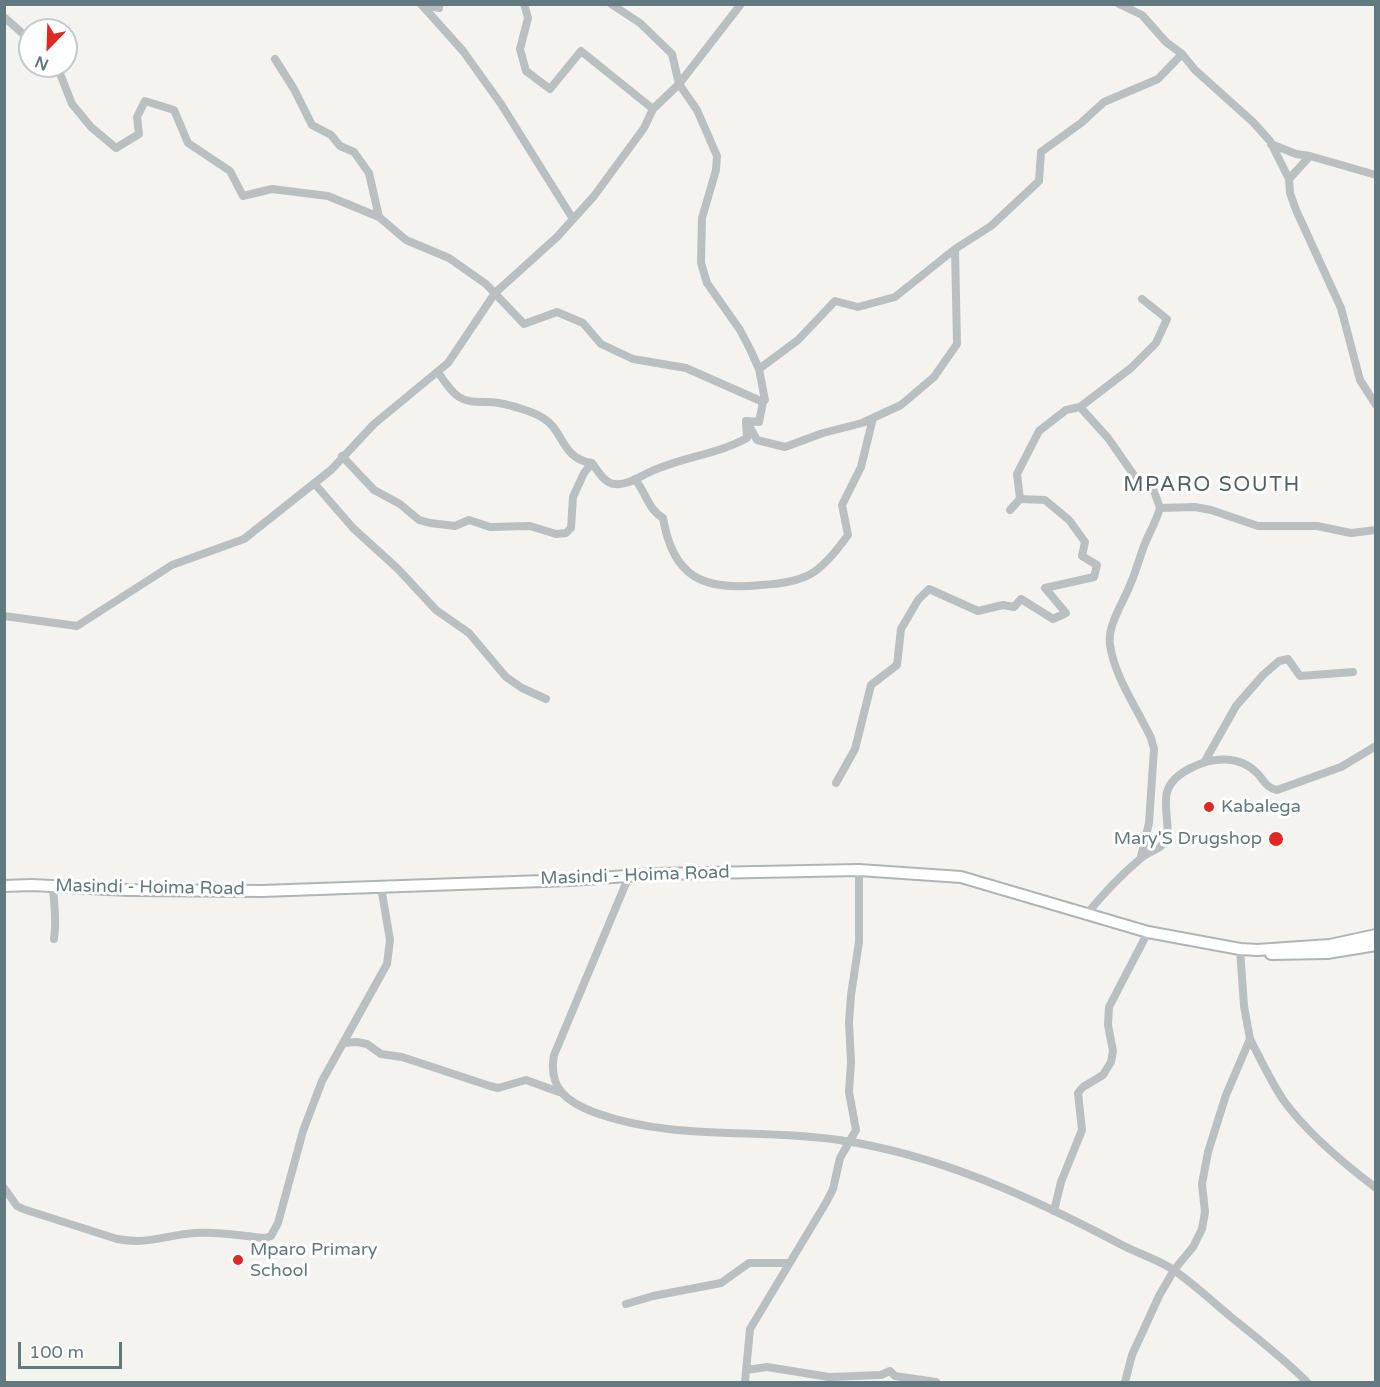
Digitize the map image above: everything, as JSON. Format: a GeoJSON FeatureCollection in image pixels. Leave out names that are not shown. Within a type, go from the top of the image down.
{"type":"FeatureCollection","features":[{"type":"Feature","properties":{"kind":"main road","name":"Masindi - Hoima Road"},"geometry":{"type":"LineString","coordinates":[[4,886],[262,891],[799,870],[859,870],[961,877],[1148,932],[1240,949],[1330,945],[1376,935]]}},
{"type":"Feature","properties":{"kind":"main road","name":"Masindi - Hoima Road"},"geometry":{"type":"LineString","coordinates":[[1257,950],[1265,954],[1302,955],[1376,945]]}},
{"type":"Feature","properties":{"kind":"street"},"geometry":{"type":"LineString","coordinates":[[421,4],[439,8],[439,4]]}},
{"type":"Feature","properties":{"kind":"street"},"geometry":{"type":"LineString","coordinates":[[421,4],[463,51],[501,104],[573,219]]}},
{"type":"Feature","properties":{"kind":"street"},"geometry":{"type":"LineString","coordinates":[[525,4],[528,18],[520,49],[526,71],[550,88],[581,51],[653,109]]}},
{"type":"Feature","properties":{"kind":"street"},"geometry":{"type":"LineString","coordinates":[[611,4],[640,23],[672,54],[679,84],[697,110],[717,156],[716,170],[702,218],[701,263],[707,283],[740,330],[759,369],[765,400],[759,422],[746,421]]}},
{"type":"Feature","properties":{"kind":"street"},"geometry":{"type":"LineString","coordinates":[[4,616],[77,626],[172,565],[244,539],[331,470],[374,424],[448,363],[495,293],[557,237],[594,196],[644,128],[653,109],[679,84],[741,4]]}},
{"type":"Feature","properties":{"kind":"street"},"geometry":{"type":"LineString","coordinates":[[1119,4],[1142,15],[1195,70],[1253,122],[1271,144],[1288,179],[1296,210],[1341,308],[1360,380],[1376,405]]}},
{"type":"Feature","properties":{"kind":"street"},"geometry":{"type":"LineString","coordinates":[[4,17],[18,29]]}},
{"type":"Feature","properties":{"kind":"street"},"geometry":{"type":"LineString","coordinates":[[759,369],[798,340],[835,301],[858,307],[895,297],[955,249],[991,226],[1039,181],[1041,152],[1081,123],[1104,102],[1158,79],[1182,54]]}},
{"type":"Feature","properties":{"kind":"street"},"geometry":{"type":"LineString","coordinates":[[275,59],[312,124],[331,135],[340,146],[354,152],[369,173],[379,217]]}},
{"type":"Feature","properties":{"kind":"street"},"geometry":{"type":"LineString","coordinates":[[62,78],[72,104],[92,127],[116,148],[139,134],[137,117],[145,100],[174,110],[188,144],[230,171],[243,196],[272,189],[328,196],[379,217],[406,240],[449,258],[495,293],[524,324],[557,312],[583,323],[601,344],[633,359],[686,368],[763,402]]}},
{"type":"Feature","properties":{"kind":"street"},"geometry":{"type":"LineString","coordinates":[[1271,144],[1296,154],[1376,175]]}},
{"type":"Feature","properties":{"kind":"street"},"geometry":{"type":"LineString","coordinates":[[1288,179],[1310,156]]}},
{"type":"Feature","properties":{"kind":"street"},"geometry":{"type":"LineString","coordinates":[[746,421],[757,440],[785,447],[873,418],[902,405],[934,377],[957,344],[955,249]]}},
{"type":"Feature","properties":{"kind":"street"},"geometry":{"type":"LineString","coordinates":[[1010,510],[1020,499],[1017,474],[1039,431],[1066,410],[1080,407],[1131,368],[1156,343],[1167,319],[1142,299]]}},
{"type":"Feature","properties":{"kind":"street"},"geometry":{"type":"LineString","coordinates":[[438,372],[452,391],[463,399],[471,402],[499,403],[543,417],[565,446],[580,461],[592,463],[603,478],[611,483],[625,484],[663,466],[732,446],[747,438],[746,421]]}},
{"type":"Feature","properties":{"kind":"street"},"geometry":{"type":"LineString","coordinates":[[1080,407],[1108,438],[1138,481],[1154,490],[1160,508],[1156,523],[1144,545],[1132,582],[1111,631],[1110,644],[1115,663],[1151,738],[1154,749],[1149,824],[1141,857]]}},
{"type":"Feature","properties":{"kind":"street"},"geometry":{"type":"LineString","coordinates":[[635,479],[644,490],[653,512],[663,518],[666,537],[673,553],[690,575],[712,585],[741,588],[782,583],[813,573],[834,555],[848,535],[842,505],[861,467],[873,418]]}},
{"type":"Feature","properties":{"kind":"street"},"geometry":{"type":"LineString","coordinates":[[342,456],[374,490],[400,504],[424,522],[455,526],[469,520],[490,527],[530,526],[556,534],[566,533],[571,528],[573,496],[584,473],[592,463]]}},
{"type":"Feature","properties":{"kind":"street"},"geometry":{"type":"LineString","coordinates":[[314,483],[353,528],[398,569],[436,610],[469,633],[507,676],[522,688],[546,699]]}},
{"type":"Feature","properties":{"kind":"street"},"geometry":{"type":"LineString","coordinates":[[836,783],[855,749],[871,685],[897,665],[901,629],[918,600],[929,590],[978,611],[1002,605],[1014,607],[1021,599],[1053,619],[1066,613],[1045,588],[1094,577],[1096,565],[1082,556],[1085,542],[1069,520],[1045,500],[1020,499]]}},
{"type":"Feature","properties":{"kind":"street"},"geometry":{"type":"LineString","coordinates":[[1160,508],[1195,507],[1226,514],[1258,526],[1317,526],[1352,533],[1376,530]]}},
{"type":"Feature","properties":{"kind":"street"},"geometry":{"type":"LineString","coordinates":[[1205,761],[1236,706],[1263,675],[1279,661],[1288,659],[1300,676],[1353,672]]}},
{"type":"Feature","properties":{"kind":"street"},"geometry":{"type":"LineString","coordinates":[[1086,915],[1141,857],[1161,846],[1168,836],[1165,810],[1167,791],[1172,782],[1186,770],[1205,761],[1231,760],[1242,763],[1255,771],[1268,788],[1277,790],[1341,767],[1376,746]]}},
{"type":"Feature","properties":{"kind":"street"},"geometry":{"type":"LineString","coordinates":[[745,1383],[750,1329],[827,1201],[840,1158],[856,1130],[849,1092],[851,1062],[849,1022],[859,942],[859,870]]}},
{"type":"Feature","properties":{"kind":"street"},"geometry":{"type":"LineString","coordinates":[[560,1092],[553,1073],[554,1054],[629,876]]}},
{"type":"Feature","properties":{"kind":"street"},"geometry":{"type":"LineString","coordinates":[[53,886],[57,922],[54,939]]}},
{"type":"Feature","properties":{"kind":"street"},"geometry":{"type":"LineString","coordinates":[[4,1188],[17,1206],[117,1239],[156,1240],[199,1232],[265,1238],[271,1236],[278,1223],[303,1131],[322,1081],[387,964],[390,940],[381,887]]}},
{"type":"Feature","properties":{"kind":"street"},"geometry":{"type":"LineString","coordinates":[[1054,1210],[1061,1182],[1082,1130],[1078,1094],[1083,1087],[1103,1075],[1111,1062],[1113,1051],[1108,1025],[1109,1007],[1148,932]]}},
{"type":"Feature","properties":{"kind":"street"},"geometry":{"type":"LineString","coordinates":[[1240,949],[1244,1006],[1250,1039],[1274,1085],[1294,1113],[1327,1148],[1376,1188]]}},
{"type":"Feature","properties":{"kind":"street"},"geometry":{"type":"LineString","coordinates":[[1125,1383],[1132,1355],[1143,1329],[1174,1270],[1193,1247],[1202,1229],[1205,1212],[1202,1184],[1208,1152],[1226,1095],[1250,1039]]}},
{"type":"Feature","properties":{"kind":"street"},"geometry":{"type":"LineString","coordinates":[[343,1043],[362,1043],[381,1054],[402,1057],[498,1088],[526,1080],[560,1092],[573,1102],[597,1113],[652,1128],[849,1142],[923,1158],[971,1174],[1054,1210],[1174,1270],[1287,1363],[1307,1383]]}},
{"type":"Feature","properties":{"kind":"street"},"geometry":{"type":"LineString","coordinates":[[626,1304],[653,1296],[720,1283],[749,1263],[789,1263]]}},
{"type":"Feature","properties":{"kind":"street"},"geometry":{"type":"LineString","coordinates":[[746,1370],[767,1367],[829,1377],[881,1375],[890,1371]]}},
{"type":"Feature","properties":{"kind":"street"},"geometry":{"type":"LineString","coordinates":[[884,1383],[890,1371]]}},
{"type":"Feature","properties":{"kind":"street"},"geometry":{"type":"LineString","coordinates":[[890,1371],[895,1376],[936,1383]]}},
{"type":"Feature","properties":{"kind":"place","name":"Kabalega"},"geometry":{"type":"Point","coordinates":[1209,807]}},
{"type":"Feature","properties":{"kind":"place","name":"Mary'S Drugshop"},"geometry":{"type":"Point","coordinates":[1276,839]}},
{"type":"Feature","properties":{"kind":"place","name":"Mparo Primary School"},"geometry":{"type":"Point","coordinates":[238,1260]}},
{"type":"Feature","properties":{"kind":"district","name":"MPARO SOUTH"},"geometry":{"type":"Point","coordinates":[1212,485]}}]}
